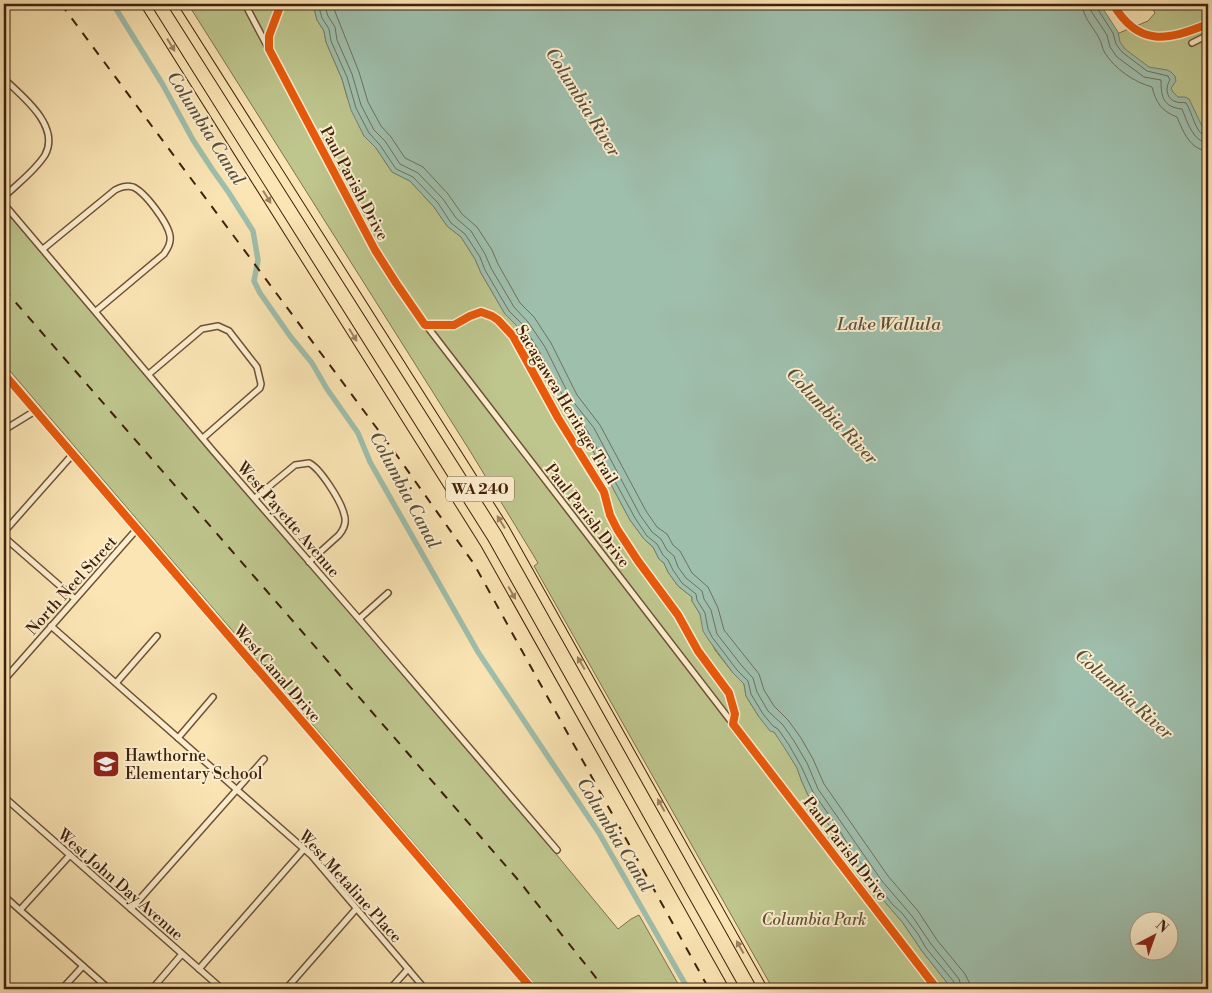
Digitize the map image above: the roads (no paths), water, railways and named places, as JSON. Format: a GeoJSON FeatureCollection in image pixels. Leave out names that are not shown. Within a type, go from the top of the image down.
{"type":"FeatureCollection","features":[{"type":"Feature","properties":{"kind":"highway","name":"WA 240"},"geometry":{"type":"LineString","coordinates":[[145,4],[485,544],[735,989]]}},
{"type":"Feature","properties":{"kind":"highway","name":"WA 240"},"geometry":{"type":"LineString","coordinates":[[172,4],[505,529],[764,989]]}},
{"type":"Feature","properties":{"kind":"street","name":"Paul Parish Drive"},"geometry":{"type":"LineString","coordinates":[[245,4],[375,250],[406,299],[937,989]]}},
{"type":"Feature","properties":{"kind":"street"},"geometry":{"type":"LineString","coordinates":[[1192,43],[1208,35]]}},
{"type":"Feature","properties":{"kind":"street"},"geometry":{"type":"LineString","coordinates":[[4,79],[39,114],[45,127],[48,144],[44,157],[4,197]]}},
{"type":"Feature","properties":{"kind":"street"},"geometry":{"type":"LineString","coordinates":[[43,250],[115,190],[126,186],[142,192],[165,223],[170,236],[170,243],[164,254],[96,312]]}},
{"type":"Feature","properties":{"kind":"street","name":"West Payette Avenue"},"geometry":{"type":"LineString","coordinates":[[4,204],[556,850]]}},
{"type":"Feature","properties":{"kind":"street"},"geometry":{"type":"LineString","coordinates":[[149,374],[202,329],[218,326],[234,337],[257,368],[261,384],[260,388],[203,438]]}},
{"type":"Feature","properties":{"kind":"street","name":"West Canal Drive"},"geometry":{"type":"LineString","coordinates":[[4,374],[532,989]]}},
{"type":"Feature","properties":{"kind":"street"},"geometry":{"type":"LineString","coordinates":[[4,430],[35,411]]}},
{"type":"Feature","properties":{"kind":"street"},"geometry":{"type":"LineString","coordinates":[[4,532],[73,454]]}},
{"type":"Feature","properties":{"kind":"street"},"geometry":{"type":"LineString","coordinates":[[255,498],[295,464],[308,463],[321,473],[344,512],[345,524],[343,531],[309,562]]}},
{"type":"Feature","properties":{"kind":"street","name":"North Neel Street"},"geometry":{"type":"LineString","coordinates":[[4,680],[137,530]]}},
{"type":"Feature","properties":{"kind":"street"},"geometry":{"type":"LineString","coordinates":[[4,537],[74,599]]}},
{"type":"Feature","properties":{"kind":"street"},"geometry":{"type":"LineString","coordinates":[[359,619],[388,593]]}},
{"type":"Feature","properties":{"kind":"street","name":"West Metaline Place"},"geometry":{"type":"LineString","coordinates":[[51,626],[304,849],[425,989]]}},
{"type":"Feature","properties":{"kind":"street"},"geometry":{"type":"LineString","coordinates":[[116,683],[157,636]]}},
{"type":"Feature","properties":{"kind":"street"},"geometry":{"type":"LineString","coordinates":[[178,738],[213,697]]}},
{"type":"Feature","properties":{"kind":"street"},"geometry":{"type":"LineString","coordinates":[[132,909],[264,759]]}},
{"type":"Feature","properties":{"kind":"street","name":"West John Day Avenue"},"geometry":{"type":"LineString","coordinates":[[4,797],[222,989]]}},
{"type":"Feature","properties":{"kind":"street"},"geometry":{"type":"LineString","coordinates":[[199,969],[304,849]]}},
{"type":"Feature","properties":{"kind":"street"},"geometry":{"type":"LineString","coordinates":[[20,910],[70,855]]}},
{"type":"Feature","properties":{"kind":"street"},"geometry":{"type":"LineString","coordinates":[[4,896],[109,989]]}},
{"type":"Feature","properties":{"kind":"street"},"geometry":{"type":"LineString","coordinates":[[286,989],[356,909]]}},
{"type":"Feature","properties":{"kind":"street"},"geometry":{"type":"LineString","coordinates":[[152,989],[182,954]]}},
{"type":"Feature","properties":{"kind":"street"},"geometry":{"type":"LineString","coordinates":[[62,989],[83,966]]}},
{"type":"Feature","properties":{"kind":"street"},"geometry":{"type":"LineString","coordinates":[[390,989],[408,969]]}},
{"type":"Feature","properties":{"kind":"water","name":"Lake Wallula"},"geometry":{"type":"Polygon","coordinates":[[[313,4],[1100,4],[1118,32],[1120,42],[1125,49],[1149,67],[1167,70],[1175,76],[1176,81],[1171,88],[1173,92],[1178,97],[1189,99],[1208,135],[1208,989],[952,989],[903,923],[873,888],[808,795],[797,768],[784,747],[774,732],[770,731],[759,717],[746,696],[744,684],[733,673],[703,631],[700,614],[692,601],[692,597],[678,586],[653,547],[644,539],[630,520],[584,434],[562,405],[535,353],[519,328],[505,314],[461,237],[447,226],[434,207],[410,181],[392,172],[376,148],[364,136],[351,110],[342,79],[326,42],[324,31],[317,20],[313,4]]]}},
{"type":"Feature","properties":{"kind":"waterway","name":"Columbia Canal"},"geometry":{"type":"LineString","coordinates":[[113,4],[163,85],[193,140],[253,231],[258,260],[254,281],[260,293],[290,336],[312,363],[327,389],[358,433],[370,462],[478,652],[599,833],[688,989]]}},
{"type":"Feature","properties":{"kind":"railway"},"geometry":{"type":"LineString","coordinates":[[61,4],[393,450],[474,564],[709,989]]}},
{"type":"Feature","properties":{"kind":"railway"},"geometry":{"type":"LineString","coordinates":[[4,289],[519,881],[605,989]]}},
{"type":"Feature","properties":{"kind":"place","name":"Hawthorne Elementary School"},"geometry":{"type":"Point","coordinates":[106,764]}},
{"type":"Feature","properties":{"kind":"water label","name":"Columbia River"},"geometry":{"type":"Point","coordinates":[583,102]}},
{"type":"Feature","properties":{"kind":"water label","name":"Columbia River"},"geometry":{"type":"Point","coordinates":[832,416]}},
{"type":"Feature","properties":{"kind":"water label","name":"Columbia River"},"geometry":{"type":"Point","coordinates":[1124,694]}},
{"type":"Feature","properties":{"kind":"park label","name":"Columbia Park"},"geometry":{"type":"Point","coordinates":[814,919]}}]}
